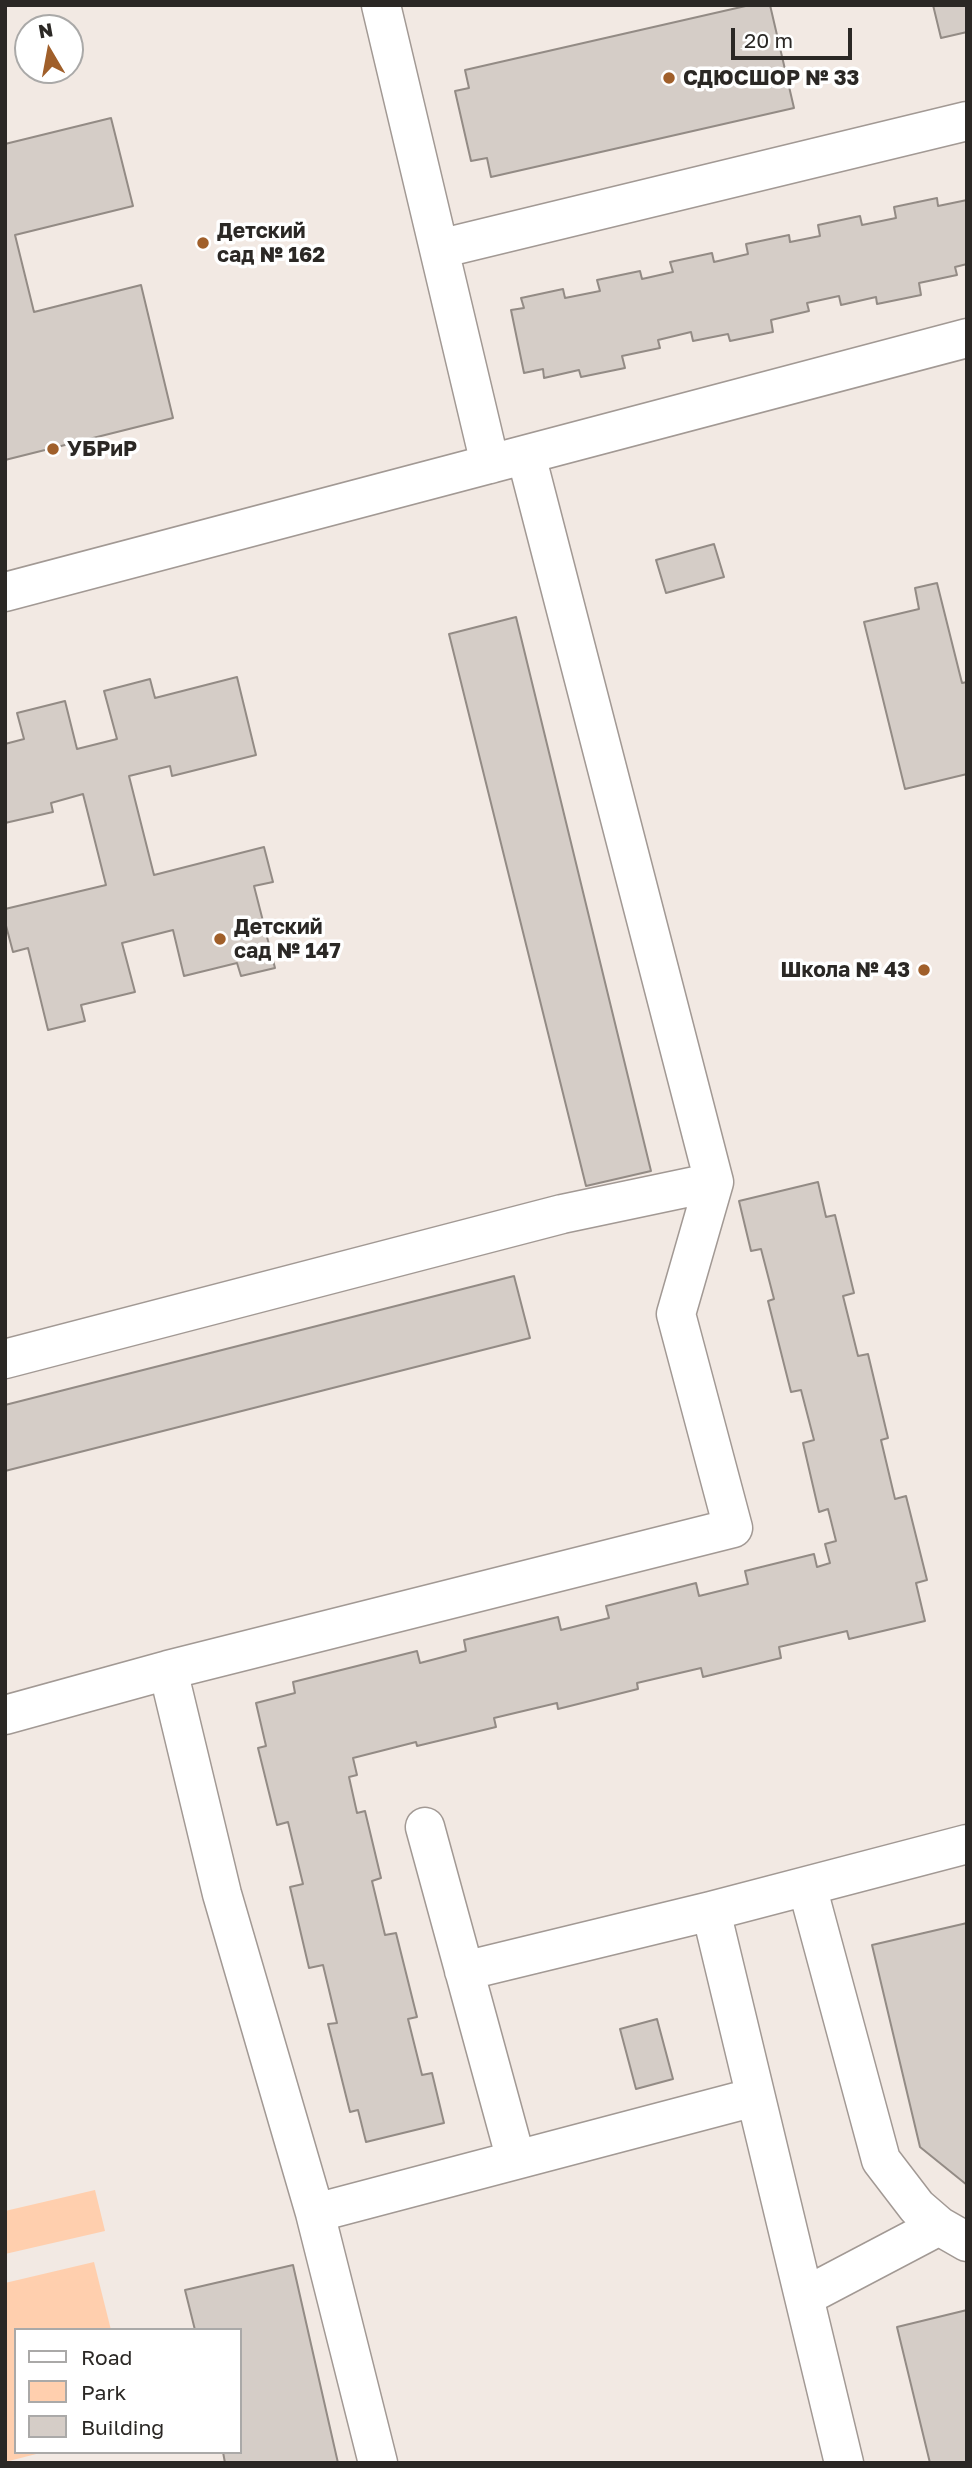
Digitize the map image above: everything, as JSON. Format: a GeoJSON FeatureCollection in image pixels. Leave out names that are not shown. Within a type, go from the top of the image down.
{"type":"FeatureCollection","features":[{"type":"Feature","properties":{"kind":"lane"},"geometry":{"type":"LineString","coordinates":[[381,5],[490,464]]}},
{"type":"Feature","properties":{"kind":"lane"},"geometry":{"type":"LineString","coordinates":[[439,249],[967,121]]}},
{"type":"Feature","properties":{"kind":"lane"},"geometry":{"type":"LineString","coordinates":[[5,592],[967,338]]}},
{"type":"Feature","properties":{"kind":"lane"},"geometry":{"type":"LineString","coordinates":[[5,1715],[168,1670],[733,1528],[676,1314],[713,1182],[526,455]]}},
{"type":"Feature","properties":{"kind":"lane"},"geometry":{"type":"LineString","coordinates":[[5,1359],[562,1214],[713,1182]]}},
{"type":"Feature","properties":{"kind":"lane"},"geometry":{"type":"LineString","coordinates":[[168,1670],[222,1894],[315,2213],[378,2463]]}},
{"type":"Feature","properties":{"kind":"lane"},"geometry":{"type":"LineString","coordinates":[[425,1827],[516,2160]]}},
{"type":"Feature","properties":{"kind":"lane"},"geometry":{"type":"LineString","coordinates":[[464,1971],[711,1911],[967,1844]]}},
{"type":"Feature","properties":{"kind":"lane"},"geometry":{"type":"LineString","coordinates":[[807,1886],[881,2160],[917,2207],[953,2234]]}},
{"type":"Feature","properties":{"kind":"lane"},"geometry":{"type":"LineString","coordinates":[[711,1911],[844,2463]]}},
{"type":"Feature","properties":{"kind":"lane"},"geometry":{"type":"LineString","coordinates":[[315,2213],[755,2097]]}},
{"type":"Feature","properties":{"kind":"lane"},"geometry":{"type":"LineString","coordinates":[[804,2297],[953,2234]]}},
{"type":"Feature","properties":{"kind":"green space"},"geometry":{"type":"Polygon","coordinates":[[[95,2190],[105,2231],[5,2254],[5,2211],[95,2190]]]}},
{"type":"Feature","properties":{"kind":"green space"},"geometry":{"type":"Polygon","coordinates":[[[94,2262],[110,2328],[14,2328],[14,2454],[36,2454],[5,2462],[5,2283],[94,2262]]]}},
{"type":"Feature","properties":{"kind":"building"},"geometry":{"type":"Polygon","coordinates":[[[750,5],[770,5],[794,108],[491,177],[487,158],[471,161],[455,91],[469,88],[465,70],[750,5]]]}},
{"type":"Feature","properties":{"kind":"building"},"geometry":{"type":"Polygon","coordinates":[[[933,5],[967,5],[967,32],[941,38],[933,5]]]}},
{"type":"Feature","properties":{"kind":"building"},"geometry":{"type":"Polygon","coordinates":[[[111,118],[133,206],[15,235],[34,312],[141,285],[173,418],[5,460],[5,144],[111,118]]]}},
{"type":"Feature","properties":{"kind":"building"},"geometry":{"type":"Polygon","coordinates":[[[937,198],[938,206],[967,200],[967,264],[955,267],[957,275],[919,283],[921,295],[877,304],[876,297],[841,305],[839,296],[807,303],[809,311],[771,320],[773,332],[730,341],[728,334],[693,341],[691,332],[658,340],[660,348],[622,356],[625,368],[581,377],[579,370],[544,378],[543,369],[524,373],[511,310],[524,308],[521,298],[563,289],[565,298],[600,291],[597,280],[640,271],[642,279],[673,272],[670,262],[712,253],[714,262],[748,254],[746,244],[789,235],[790,242],[820,236],[818,225],[860,216],[862,225],[896,218],[894,207],[937,198]]]}},
{"type":"Feature","properties":{"kind":"building"},"geometry":{"type":"Polygon","coordinates":[[[714,544],[724,577],[666,593],[656,560],[714,544]]]}},
{"type":"Feature","properties":{"kind":"building"},"geometry":{"type":"Polygon","coordinates":[[[937,583],[962,683],[967,682],[967,774],[905,789],[864,622],[919,609],[915,588],[937,583]]]}},
{"type":"Feature","properties":{"kind":"building"},"geometry":{"type":"Polygon","coordinates":[[[516,617],[651,1171],[586,1186],[449,634],[516,617]]]}},
{"type":"Feature","properties":{"kind":"building"},"geometry":{"type":"Polygon","coordinates":[[[237,677],[256,755],[172,776],[170,766],[129,776],[154,875],[264,847],[273,882],[254,886],[275,968],[241,976],[237,963],[184,976],[173,930],[122,943],[135,992],[81,1005],[85,1021],[48,1030],[28,948],[13,952],[5,922],[5,909],[106,885],[83,794],[51,803],[53,812],[5,823],[5,744],[24,739],[17,713],[65,701],[77,749],[117,739],[104,691],[150,679],[155,698],[237,677]]]}},
{"type":"Feature","properties":{"kind":"building"},"geometry":{"type":"Polygon","coordinates":[[[818,1182],[826,1217],[835,1215],[854,1293],[843,1296],[858,1356],[868,1354],[888,1438],[881,1440],[895,1499],[906,1496],[927,1580],[916,1583],[925,1621],[849,1639],[847,1631],[779,1647],[781,1658],[703,1677],[701,1668],[637,1683],[638,1689],[558,1709],[557,1703],[494,1718],[496,1727],[417,1746],[416,1742],[353,1758],[357,1775],[349,1777],[357,1813],[365,1811],[381,1878],[372,1881],[385,1935],[396,1933],[417,2017],[408,2019],[422,2075],[432,2073],[444,2123],[366,2142],[358,2110],[350,2112],[328,2024],[337,2023],[323,1965],[309,1968],[290,1887],[303,1884],[288,1822],[277,1825],[258,1748],[266,1746],[256,1703],[295,1693],[293,1682],[417,1651],[420,1663],[466,1651],[464,1640],[558,1617],[561,1630],[609,1618],[606,1606],[696,1583],[699,1596],[748,1584],[745,1571],[814,1554],[817,1567],[830,1563],[825,1544],[836,1541],[828,1509],[819,1512],[803,1443],[814,1440],[801,1390],[791,1392],[768,1301],[774,1299],[761,1249],[751,1251],[739,1201],[818,1182]]]}},
{"type":"Feature","properties":{"kind":"building"},"geometry":{"type":"Polygon","coordinates":[[[514,1276],[530,1338],[5,1471],[5,1405],[514,1276]]]}},
{"type":"Feature","properties":{"kind":"building"},"geometry":{"type":"Polygon","coordinates":[[[967,1923],[967,2185],[920,2147],[872,1945],[967,1923]]]}},
{"type":"Feature","properties":{"kind":"building"},"geometry":{"type":"Polygon","coordinates":[[[657,2019],[673,2079],[636,2089],[620,2029],[657,2019]]]}},
{"type":"Feature","properties":{"kind":"building"},"geometry":{"type":"Polygon","coordinates":[[[293,2265],[338,2463],[225,2463],[223,2454],[242,2454],[242,2328],[194,2328],[185,2290],[293,2265]]]}},
{"type":"Feature","properties":{"kind":"building"},"geometry":{"type":"Polygon","coordinates":[[[967,2310],[967,2463],[930,2463],[897,2327],[967,2310]]]}},
{"type":"Feature","properties":{"kind":"place","name":"СДЮСШОР № 33"},"geometry":{"type":"Point","coordinates":[669,78]}},
{"type":"Feature","properties":{"kind":"place","name":"Детский сад № 162"},"geometry":{"type":"Point","coordinates":[203,243]}},
{"type":"Feature","properties":{"kind":"place","name":"УБРиР"},"geometry":{"type":"Point","coordinates":[53,449]}},
{"type":"Feature","properties":{"kind":"place","name":"Детский сад № 147"},"geometry":{"type":"Point","coordinates":[220,939]}},
{"type":"Feature","properties":{"kind":"place","name":"Школа № 43"},"geometry":{"type":"Point","coordinates":[924,970]}}]}
